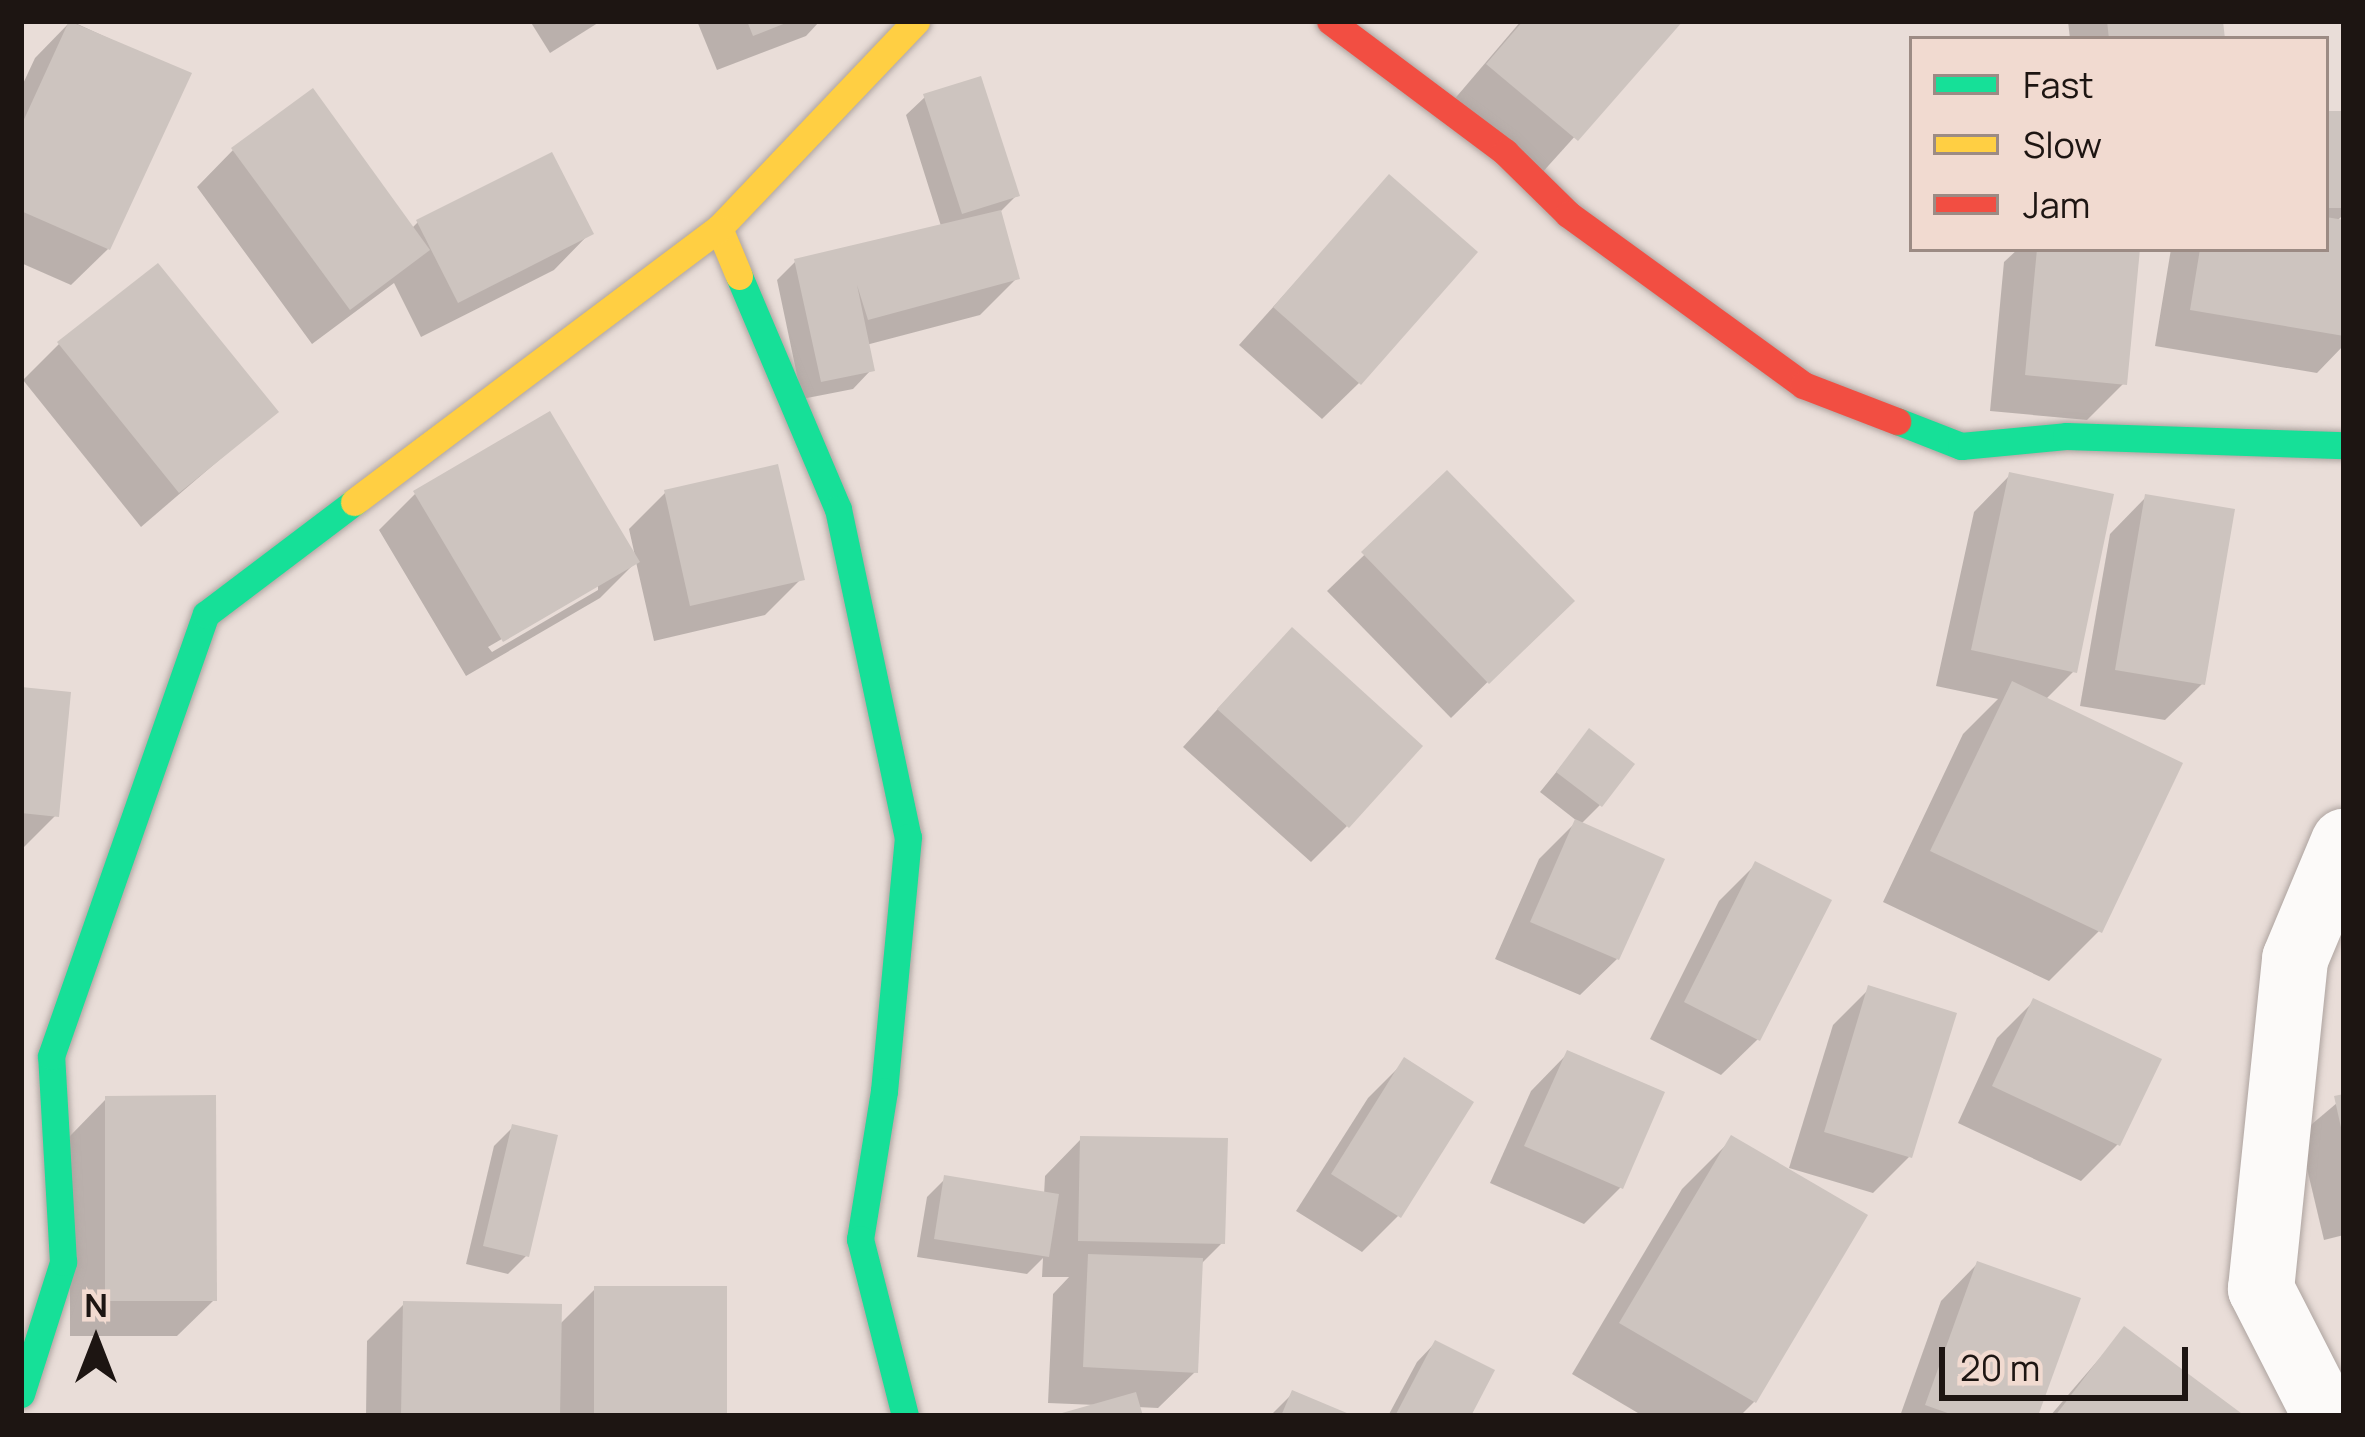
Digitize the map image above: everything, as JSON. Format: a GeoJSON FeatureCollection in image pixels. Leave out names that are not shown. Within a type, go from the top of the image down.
{"type":"FeatureCollection","features":[{"type":"Feature","properties":{"kind":"street"},"geometry":{"type":"LineString","coordinates":[[21,1394],[63,1262],[36,1052],[206,614],[719,228],[916,21]]}},
{"type":"Feature","properties":{"kind":"street"},"geometry":{"type":"LineString","coordinates":[[1330,21],[1505,152],[1568,214],[1802,385],[1961,446],[2066,436],[2344,445]]}},
{"type":"Feature","properties":{"kind":"street"},"geometry":{"type":"LineString","coordinates":[[719,228],[838,509],[908,837],[884,1090],[860,1239],[905,1416]]}},
{"type":"Feature","properties":{"kind":"street"},"geometry":{"type":"LineString","coordinates":[[2326,1416],[2261,1288],[2296,959],[2344,842]]}},
{"type":"Feature","properties":{"kind":"building"},"geometry":{"type":"Polygon","coordinates":[[[69,21],[192,73],[110,250],[21,211],[21,126],[69,21]]]}},
{"type":"Feature","properties":{"kind":"building"},"geometry":{"type":"Polygon","coordinates":[[[747,21],[791,21],[753,36],[747,21]]]}},
{"type":"Feature","properties":{"kind":"building"},"geometry":{"type":"Polygon","coordinates":[[[1523,21],[1683,21],[1578,141],[1486,64],[1523,21]]]}},
{"type":"Feature","properties":{"kind":"building"},"geometry":{"type":"Polygon","coordinates":[[[2107,21],[2223,21],[2225,36],[2109,36],[2107,21]]]}},
{"type":"Feature","properties":{"kind":"building"},"geometry":{"type":"Polygon","coordinates":[[[981,76],[1020,196],[962,214],[923,94],[981,76]]]}},
{"type":"Feature","properties":{"kind":"building"},"geometry":{"type":"Polygon","coordinates":[[[313,88],[430,250],[350,310],[231,148],[313,88]]]}},
{"type":"Feature","properties":{"kind":"building"},"geometry":{"type":"Polygon","coordinates":[[[2329,111],[2344,111],[2344,208],[2329,208],[2329,111]]]}},
{"type":"Feature","properties":{"kind":"building"},"geometry":{"type":"Polygon","coordinates":[[[552,152],[594,234],[458,303],[416,220],[552,152]]]}},
{"type":"Feature","properties":{"kind":"building"},"geometry":{"type":"Polygon","coordinates":[[[1389,174],[1478,252],[1361,385],[1273,307],[1389,174]]]}},
{"type":"Feature","properties":{"kind":"building"},"geometry":{"type":"Polygon","coordinates":[[[1001,210],[1020,279],[868,320],[857,285],[875,371],[821,382],[794,259],[1001,210]]]}},
{"type":"Feature","properties":{"kind":"building"},"geometry":{"type":"Polygon","coordinates":[[[2329,218],[2344,220],[2344,336],[2190,310],[2200,252],[2329,252],[2329,218]]]}},
{"type":"Feature","properties":{"kind":"building"},"geometry":{"type":"Polygon","coordinates":[[[2037,252],[2140,252],[2127,385],[2025,375],[2037,252]]]}},
{"type":"Feature","properties":{"kind":"building"},"geometry":{"type":"Polygon","coordinates":[[[158,263],[279,412],[179,493],[57,342],[158,263]]]}},
{"type":"Feature","properties":{"kind":"building"},"geometry":{"type":"Polygon","coordinates":[[[550,411],[640,562],[503,642],[413,491],[550,411]]]}},
{"type":"Feature","properties":{"kind":"building"},"geometry":{"type":"Polygon","coordinates":[[[778,464],[805,580],[690,606],[664,490],[778,464]]]}},
{"type":"Feature","properties":{"kind":"building"},"geometry":{"type":"Polygon","coordinates":[[[1447,470],[1575,601],[1489,684],[1361,552],[1447,470]]]}},
{"type":"Feature","properties":{"kind":"building"},"geometry":{"type":"Polygon","coordinates":[[[2009,472],[2114,494],[2077,673],[1971,650],[2009,472]]]}},
{"type":"Feature","properties":{"kind":"building"},"geometry":{"type":"Polygon","coordinates":[[[2145,494],[2235,509],[2205,685],[2115,670],[2145,494]]]}},
{"type":"Feature","properties":{"kind":"building"},"geometry":{"type":"Polygon","coordinates":[[[1292,627],[1423,746],[1349,828],[1217,709],[1292,627]]]}},
{"type":"Feature","properties":{"kind":"building"},"geometry":{"type":"Polygon","coordinates":[[[2012,681],[2183,763],[2102,933],[1930,851],[2012,681]]]}},
{"type":"Feature","properties":{"kind":"building"},"geometry":{"type":"Polygon","coordinates":[[[21,687],[71,692],[59,817],[21,813],[21,687]]]}},
{"type":"Feature","properties":{"kind":"building"},"geometry":{"type":"Polygon","coordinates":[[[1589,728],[1635,764],[1602,807],[1556,772],[1589,728]]]}},
{"type":"Feature","properties":{"kind":"building"},"geometry":{"type":"Polygon","coordinates":[[[1575,819],[1665,859],[1619,960],[1530,922],[1575,819]]]}},
{"type":"Feature","properties":{"kind":"building"},"geometry":{"type":"Polygon","coordinates":[[[1755,861],[1832,900],[1760,1041],[1684,1002],[1755,861]]]}},
{"type":"Feature","properties":{"kind":"building"},"geometry":{"type":"Polygon","coordinates":[[[1868,985],[1957,1013],[1912,1158],[1824,1132],[1868,985]]]}},
{"type":"Feature","properties":{"kind":"building"},"geometry":{"type":"Polygon","coordinates":[[[2033,998],[2162,1059],[2120,1146],[1992,1086],[2033,998]]]}},
{"type":"Feature","properties":{"kind":"building"},"geometry":{"type":"Polygon","coordinates":[[[1567,1050],[1665,1092],[1623,1189],[1524,1146],[1567,1050]]]}},
{"type":"Feature","properties":{"kind":"building"},"geometry":{"type":"Polygon","coordinates":[[[1404,1057],[1474,1102],[1401,1218],[1331,1174],[1404,1057]]]}},
{"type":"Feature","properties":{"kind":"building"},"geometry":{"type":"Polygon","coordinates":[[[2344,1094],[2344,1132],[2342,1132],[2334,1096],[2344,1094]]]}},
{"type":"Feature","properties":{"kind":"building"},"geometry":{"type":"Polygon","coordinates":[[[216,1095],[217,1301],[105,1301],[105,1096],[216,1095]]]}},
{"type":"Feature","properties":{"kind":"building"},"geometry":{"type":"Polygon","coordinates":[[[512,1124],[558,1135],[529,1257],[483,1246],[512,1124]]]}},
{"type":"Feature","properties":{"kind":"building"},"geometry":{"type":"Polygon","coordinates":[[[1731,1135],[1868,1215],[1756,1403],[1619,1323],[1731,1135]]]}},
{"type":"Feature","properties":{"kind":"building"},"geometry":{"type":"Polygon","coordinates":[[[1080,1136],[1228,1138],[1225,1244],[1078,1241],[1080,1136]]]}},
{"type":"Feature","properties":{"kind":"building"},"geometry":{"type":"Polygon","coordinates":[[[944,1175],[1059,1194],[1049,1257],[934,1239],[944,1175]]]}},
{"type":"Feature","properties":{"kind":"building"},"geometry":{"type":"Polygon","coordinates":[[[1088,1254],[1203,1258],[1198,1373],[1083,1367],[1088,1254]]]}},
{"type":"Feature","properties":{"kind":"building"},"geometry":{"type":"Polygon","coordinates":[[[1977,1261],[2081,1298],[2038,1416],[1956,1416],[1925,1405],[1977,1261]]]}},
{"type":"Feature","properties":{"kind":"building"},"geometry":{"type":"Polygon","coordinates":[[[594,1286],[727,1286],[727,1416],[594,1416],[594,1286]]]}},
{"type":"Feature","properties":{"kind":"building"},"geometry":{"type":"Polygon","coordinates":[[[403,1301],[562,1304],[560,1416],[401,1416],[403,1301]]]}},
{"type":"Feature","properties":{"kind":"building"},"geometry":{"type":"Polygon","coordinates":[[[2124,1326],[2245,1416],[2055,1416],[2124,1326]]]}},
{"type":"Feature","properties":{"kind":"building"},"geometry":{"type":"Polygon","coordinates":[[[1435,1340],[1495,1370],[1471,1416],[1395,1416],[1435,1340]]]}},
{"type":"Feature","properties":{"kind":"building"},"geometry":{"type":"Polygon","coordinates":[[[1292,1390],[1354,1416],[1281,1416],[1292,1390]]]}},
{"type":"Feature","properties":{"kind":"building"},"geometry":{"type":"Polygon","coordinates":[[[1136,1392],[1143,1416],[1055,1416],[1055,1415],[1136,1392]]]}},
{"type":"Feature","properties":{"kind":"traffic: fast"},"geometry":{"type":"LineString","coordinates":[[739,276],[838,509],[908,837],[884,1091],[860,1239],[905,1416]]}},
{"type":"Feature","properties":{"kind":"traffic: fast"},"geometry":{"type":"LineString","coordinates":[[1897,421],[1961,446],[2066,436],[2344,445]]}},
{"type":"Feature","properties":{"kind":"traffic: fast"},"geometry":{"type":"LineString","coordinates":[[21,1394],[63,1262],[51,1056],[206,614],[354,502]]}},
{"type":"Feature","properties":{"kind":"traffic: slow"},"geometry":{"type":"LineString","coordinates":[[739,276],[719,228],[916,21]]}},
{"type":"Feature","properties":{"kind":"traffic: slow"},"geometry":{"type":"LineString","coordinates":[[354,502],[719,228]]}},
{"type":"Feature","properties":{"kind":"traffic: jam"},"geometry":{"type":"LineString","coordinates":[[1330,21],[1505,152],[1568,214],[1803,385],[1897,421]]}}]}
